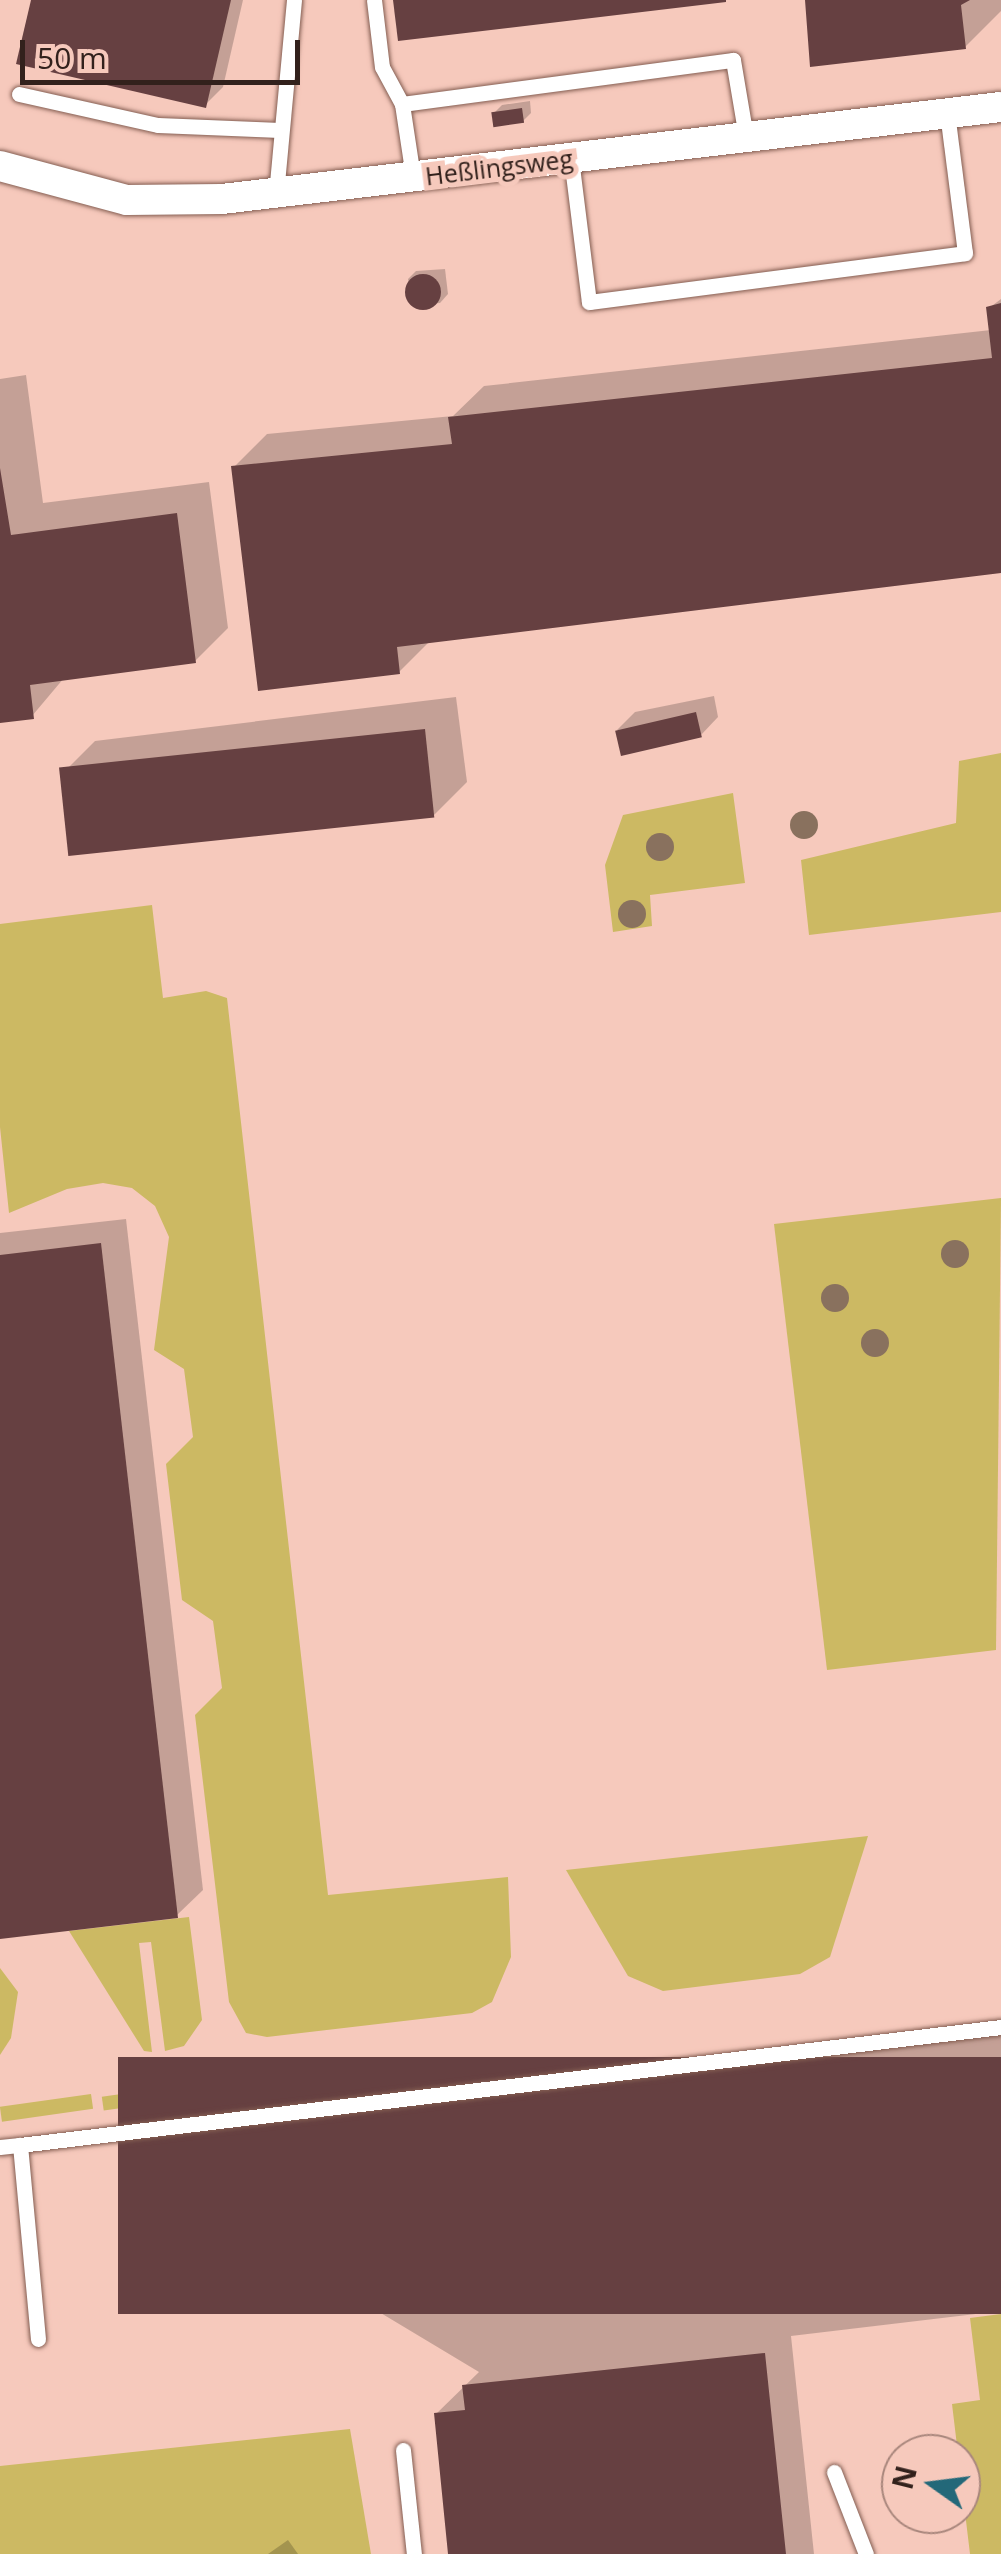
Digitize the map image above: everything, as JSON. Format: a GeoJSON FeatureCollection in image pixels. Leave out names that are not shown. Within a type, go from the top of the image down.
{"type":"FeatureCollection","features":[{"type":"Feature","properties":{"kind":"street","name":"Heßlingsweg"},"geometry":{"type":"LineString","coordinates":[[0,166],[127,200],[276,194],[1001,107]]}},
{"type":"Feature","properties":{"kind":"lane"},"geometry":{"type":"LineString","coordinates":[[276,194],[294,0]]}},
{"type":"Feature","properties":{"kind":"lane"},"geometry":{"type":"LineString","coordinates":[[374,0],[382,67],[402,104],[413,177]]}},
{"type":"Feature","properties":{"kind":"lane"},"geometry":{"type":"LineString","coordinates":[[402,104],[733,60],[746,137]]}},
{"type":"Feature","properties":{"kind":"lane"},"geometry":{"type":"LineString","coordinates":[[19,94],[158,125],[280,130]]}},
{"type":"Feature","properties":{"kind":"lane"},"geometry":{"type":"LineString","coordinates":[[572,158],[590,302],[965,253],[947,113]]}},
{"type":"Feature","properties":{"kind":"lane"},"geometry":{"type":"LineString","coordinates":[[0,2147],[1001,2027]]}},
{"type":"Feature","properties":{"kind":"lane"},"geometry":{"type":"LineString","coordinates":[[20,2145],[38,2339]]}},
{"type":"Feature","properties":{"kind":"lane"},"geometry":{"type":"LineString","coordinates":[[403,2450],[414,2554]]}},
{"type":"Feature","properties":{"kind":"lane"},"geometry":{"type":"LineString","coordinates":[[834,2472],[866,2554]]}},
{"type":"Feature","properties":{"kind":"shaded area"},"geometry":{"type":"Polygon","coordinates":[[[1001,753],[1001,912],[809,935],[801,860],[956,823],[959,761],[1001,753]]]}},
{"type":"Feature","properties":{"kind":"shaded area"},"geometry":{"type":"Polygon","coordinates":[[[733,793],[745,883],[650,895],[652,926],[613,932],[605,865],[623,815],[733,793]]]}},
{"type":"Feature","properties":{"kind":"shaded area"},"geometry":{"type":"Polygon","coordinates":[[[152,905],[163,998],[206,991],[227,998],[328,1895],[508,1877],[511,1957],[492,2002],[472,2013],[267,2037],[246,2033],[229,2002],[195,1715],[222,1688],[213,1621],[182,1600],[166,1464],[193,1437],[184,1369],[154,1350],[169,1237],[155,1206],[132,1188],[103,1183],[67,1189],[9,1213],[0,1127],[0,924],[152,905]]]}},
{"type":"Feature","properties":{"kind":"shaded area"},"geometry":{"type":"Polygon","coordinates":[[[1001,1198],[996,1650],[827,1670],[774,1224],[1001,1198]]]}},
{"type":"Feature","properties":{"kind":"shaded area"},"geometry":{"type":"Polygon","coordinates":[[[868,1836],[830,1957],[800,1974],[663,1991],[628,1976],[566,1870],[868,1836]]]}},
{"type":"Feature","properties":{"kind":"shaded area"},"geometry":{"type":"Polygon","coordinates":[[[189,1917],[202,2020],[184,2046],[165,2051],[151,1942],[139,1943],[152,2052],[144,2051],[69,1931],[189,1917]]]}},
{"type":"Feature","properties":{"kind":"shaded area"},"geometry":{"type":"Polygon","coordinates":[[[0,1968],[18,1992],[11,2038],[0,2055],[0,1968]]]}},
{"type":"Feature","properties":{"kind":"shaded area"},"geometry":{"type":"Polygon","coordinates":[[[285,2071],[287,2085],[104,2111],[102,2097],[285,2071]]]}},
{"type":"Feature","properties":{"kind":"shaded area"},"geometry":{"type":"Polygon","coordinates":[[[91,2094],[93,2109],[2,2122],[0,2107],[91,2094]]]}},
{"type":"Feature","properties":{"kind":"shaded area"},"geometry":{"type":"Polygon","coordinates":[[[1001,2314],[1001,2554],[970,2554],[968,2534],[981,2534],[981,2434],[956,2434],[952,2404],[980,2400],[970,2318],[1001,2314]]]}},
{"type":"Feature","properties":{"kind":"shaded area"},"geometry":{"type":"Polygon","coordinates":[[[350,2429],[371,2554],[0,2554],[0,2466],[350,2429]]]}},
{"type":"Feature","properties":{"kind":"building"},"geometry":{"type":"Polygon","coordinates":[[[31,0],[231,0],[206,108],[16,64],[31,0]]]}},
{"type":"Feature","properties":{"kind":"building"},"geometry":{"type":"Polygon","coordinates":[[[393,0],[726,0],[726,2],[398,41],[393,0]]]}},
{"type":"Feature","properties":{"kind":"building"},"geometry":{"type":"Polygon","coordinates":[[[805,0],[970,0],[961,5],[966,49],[810,67],[805,0]]]}},
{"type":"Feature","properties":{"kind":"building"},"geometry":{"type":"Polygon","coordinates":[[[522,108],[524,123],[493,127],[491,112],[522,108]]]}},
{"type":"Feature","properties":{"kind":"building"},"geometry":{"type":"Polygon","coordinates":[[[423,274],[436,279],[441,292],[436,305],[423,310],[410,305],[405,292],[410,279],[423,274]]]}},
{"type":"Feature","properties":{"kind":"building"},"geometry":{"type":"Polygon","coordinates":[[[1001,303],[1001,573],[397,647],[400,674],[258,691],[231,466],[452,444],[448,417],[992,358],[986,307],[1001,303]]]}},
{"type":"Feature","properties":{"kind":"building"},"geometry":{"type":"Polygon","coordinates":[[[0,468],[11,535],[177,513],[196,663],[30,685],[34,719],[0,723],[0,468]]]}},
{"type":"Feature","properties":{"kind":"building"},"geometry":{"type":"Polygon","coordinates":[[[696,712],[702,737],[621,756],[615,731],[696,712]]]}},
{"type":"Feature","properties":{"kind":"building"},"geometry":{"type":"Polygon","coordinates":[[[425,729],[434,818],[68,856],[59,767],[425,729]]]}},
{"type":"Feature","properties":{"kind":"building"},"geometry":{"type":"Polygon","coordinates":[[[101,1243],[178,1918],[0,1939],[0,1255],[101,1243]]]}},
{"type":"Feature","properties":{"kind":"building"},"geometry":{"type":"Polygon","coordinates":[[[118,2057],[1001,2057],[1001,2314],[118,2314],[118,2057]]]}},
{"type":"Feature","properties":{"kind":"building"},"geometry":{"type":"Polygon","coordinates":[[[765,2353],[786,2554],[448,2554],[434,2413],[465,2410],[462,2385],[765,2353]]]}}]}
